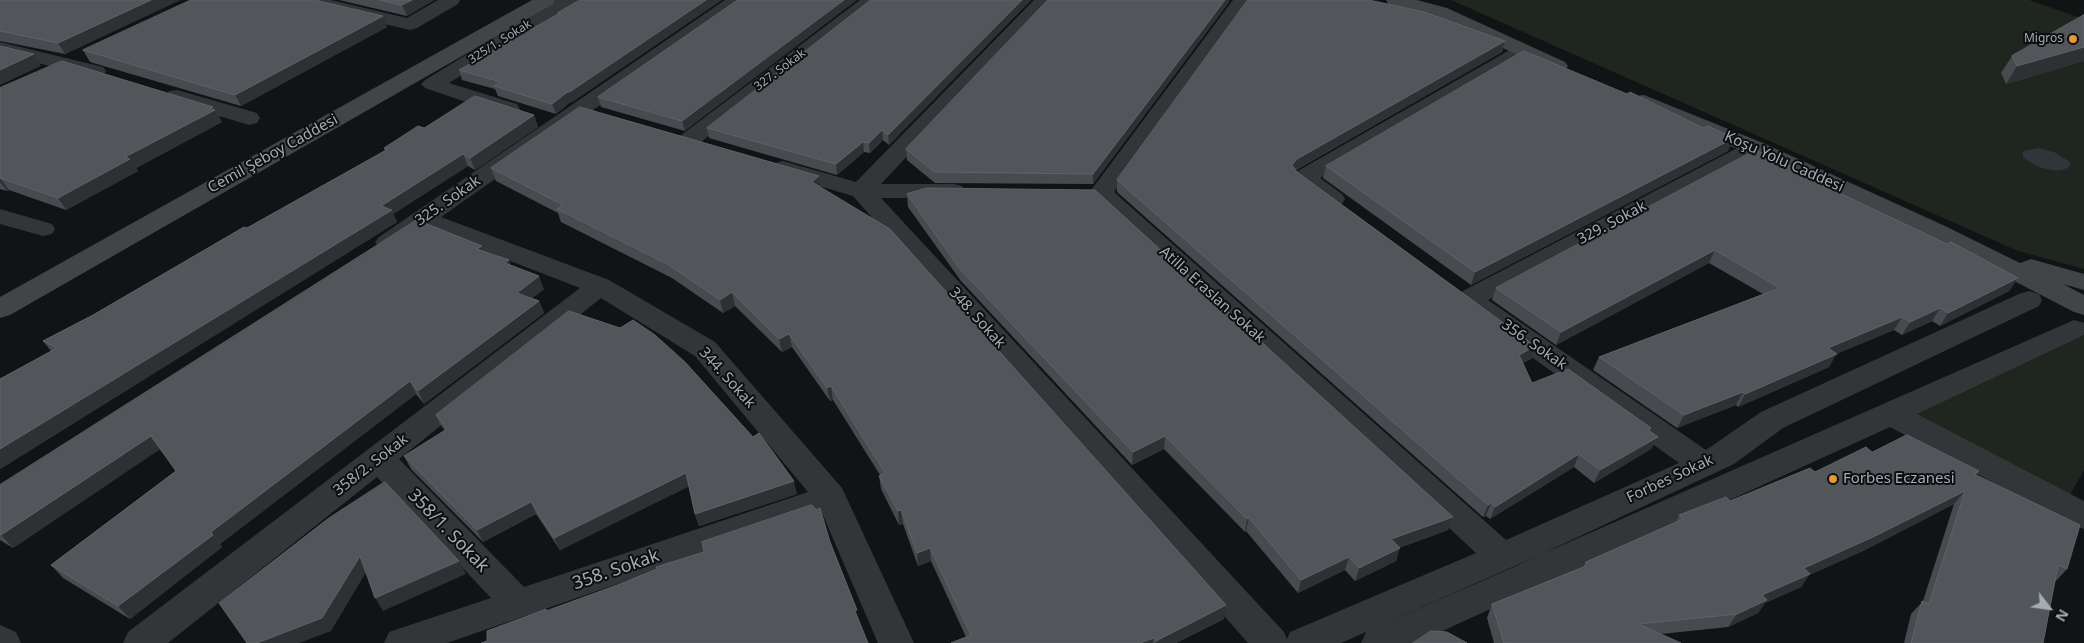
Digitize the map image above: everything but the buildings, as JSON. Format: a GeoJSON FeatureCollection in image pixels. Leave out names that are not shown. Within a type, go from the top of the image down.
{"type":"FeatureCollection","features":[{"type":"Feature","properties":{"kind":"main road","name":"Cemil Şeboy Caddesi"},"geometry":{"type":"LineString","coordinates":[[0,292],[94,244],[272,145],[524,0]]}},
{"type":"Feature","properties":{"kind":"main road","name":"Cemil Şeboy Caddesi"},"geometry":{"type":"LineString","coordinates":[[0,309],[546,0]]}},
{"type":"Feature","properties":{"kind":"main road"},"geometry":{"type":"LineString","coordinates":[[1396,0],[1440,12],[1576,73]]}},
{"type":"Feature","properties":{"kind":"main road","name":"Koşu Yolu Caddesi"},"geometry":{"type":"LineString","coordinates":[[1629,96],[1755,148],[1936,231],[2081,319]]}},
{"type":"Feature","properties":{"kind":"main road"},"geometry":{"type":"LineString","coordinates":[[1936,231],[2031,267],[2084,282]]}},
{"type":"Feature","properties":{"kind":"street"},"geometry":{"type":"LineString","coordinates":[[306,0],[410,24],[451,0]]}},
{"type":"Feature","properties":{"kind":"street","name":"325/1. Sokak"},"geometry":{"type":"LineString","coordinates":[[551,116],[432,84],[569,0]]}},
{"type":"Feature","properties":{"kind":"street","name":"325. Sokak"},"geometry":{"type":"LineString","coordinates":[[365,256],[423,219],[551,116],[738,0]]}},
{"type":"Feature","properties":{"kind":"street","name":"327. Sokak"},"geometry":{"type":"LineString","coordinates":[[715,149],[678,138],[872,0]]}},
{"type":"Feature","properties":{"kind":"street"},"geometry":{"type":"LineString","coordinates":[[861,191],[1045,0]]}},
{"type":"Feature","properties":{"kind":"street","name":"Atilla Eraslan Sokak"},"geometry":{"type":"LineString","coordinates":[[1243,0],[1091,193],[1309,384],[1502,557]]}},
{"type":"Feature","properties":{"kind":"street"},"geometry":{"type":"LineString","coordinates":[[0,48],[67,63],[113,76]]}},
{"type":"Feature","properties":{"kind":"street"},"geometry":{"type":"LineString","coordinates":[[42,75],[94,50]]}},
{"type":"Feature","properties":{"kind":"street"},"geometry":{"type":"LineString","coordinates":[[1351,212],[1304,177],[1522,50]]}},
{"type":"Feature","properties":{"kind":"street"},"geometry":{"type":"LineString","coordinates":[[158,90],[249,118]]}},
{"type":"Feature","properties":{"kind":"street"},"geometry":{"type":"LineString","coordinates":[[551,116],[606,117]]}},
{"type":"Feature","properties":{"kind":"street","name":"329. Sokak"},"geometry":{"type":"LineString","coordinates":[[1461,293],[1755,148]]}},
{"type":"Feature","properties":{"kind":"street"},"geometry":{"type":"LineString","coordinates":[[761,162],[861,191],[971,192]]}},
{"type":"Feature","properties":{"kind":"street","name":"348. Sokak"},"geometry":{"type":"LineString","coordinates":[[861,191],[1271,643]]}},
{"type":"Feature","properties":{"kind":"street"},"geometry":{"type":"LineString","coordinates":[[0,216],[44,230]]}},
{"type":"Feature","properties":{"kind":"street","name":"344. Sokak"},"geometry":{"type":"LineString","coordinates":[[423,219],[600,286],[705,349],[830,497],[896,643]]}},
{"type":"Feature","properties":{"kind":"street","name":"358/2. Sokak"},"geometry":{"type":"LineString","coordinates":[[141,643],[600,286]]}},
{"type":"Feature","properties":{"kind":"street","name":"356. Sokak"},"geometry":{"type":"LineString","coordinates":[[1461,293],[1703,464]]}},
{"type":"Feature","properties":{"kind":"street","name":"Forbes Sokak"},"geometry":{"type":"LineString","coordinates":[[1303,643],[1502,557],[1723,456],[1772,420],[2042,297]]}},
{"type":"Feature","properties":{"kind":"street","name":"Forbes Sokak"},"geometry":{"type":"LineString","coordinates":[[1379,643],[1426,624],[1891,414],[2081,319]]}},
{"type":"Feature","properties":{"kind":"street"},"geometry":{"type":"LineString","coordinates":[[1891,414],[2084,516]]}},
{"type":"Feature","properties":{"kind":"street","name":"358/1. Sokak"},"geometry":{"type":"LineString","coordinates":[[378,459],[518,604]]}},
{"type":"Feature","properties":{"kind":"street","name":"358. Sokak"},"geometry":{"type":"LineString","coordinates":[[402,643],[830,497]]}},
{"type":"Feature","properties":{"kind":"street"},"geometry":{"type":"LineString","coordinates":[[1426,624],[1458,643]]}},
{"type":"Feature","properties":{"kind":"shaded area"},"geometry":{"type":"Polygon","coordinates":[[[1451,0],[2029,0],[2084,19],[2084,269],[2018,251],[1451,0]]]}},
{"type":"Feature","properties":{"kind":"shaded area"},"geometry":{"type":"Polygon","coordinates":[[[2038,148],[2054,152],[2070,162],[2070,166],[2059,170],[2046,169],[2033,164],[2023,157],[2023,151],[2038,148]]]}},
{"type":"Feature","properties":{"kind":"shaded area"},"geometry":{"type":"Polygon","coordinates":[[[2074,329],[2084,336],[2084,470],[2064,505],[1891,414],[2074,329]]]}},
{"type":"Feature","properties":{"kind":"place","name":"Migros"},"geometry":{"type":"Point","coordinates":[2073,39]}},
{"type":"Feature","properties":{"kind":"place","name":"Forbes Eczanesi"},"geometry":{"type":"Point","coordinates":[1833,479]}}]}
